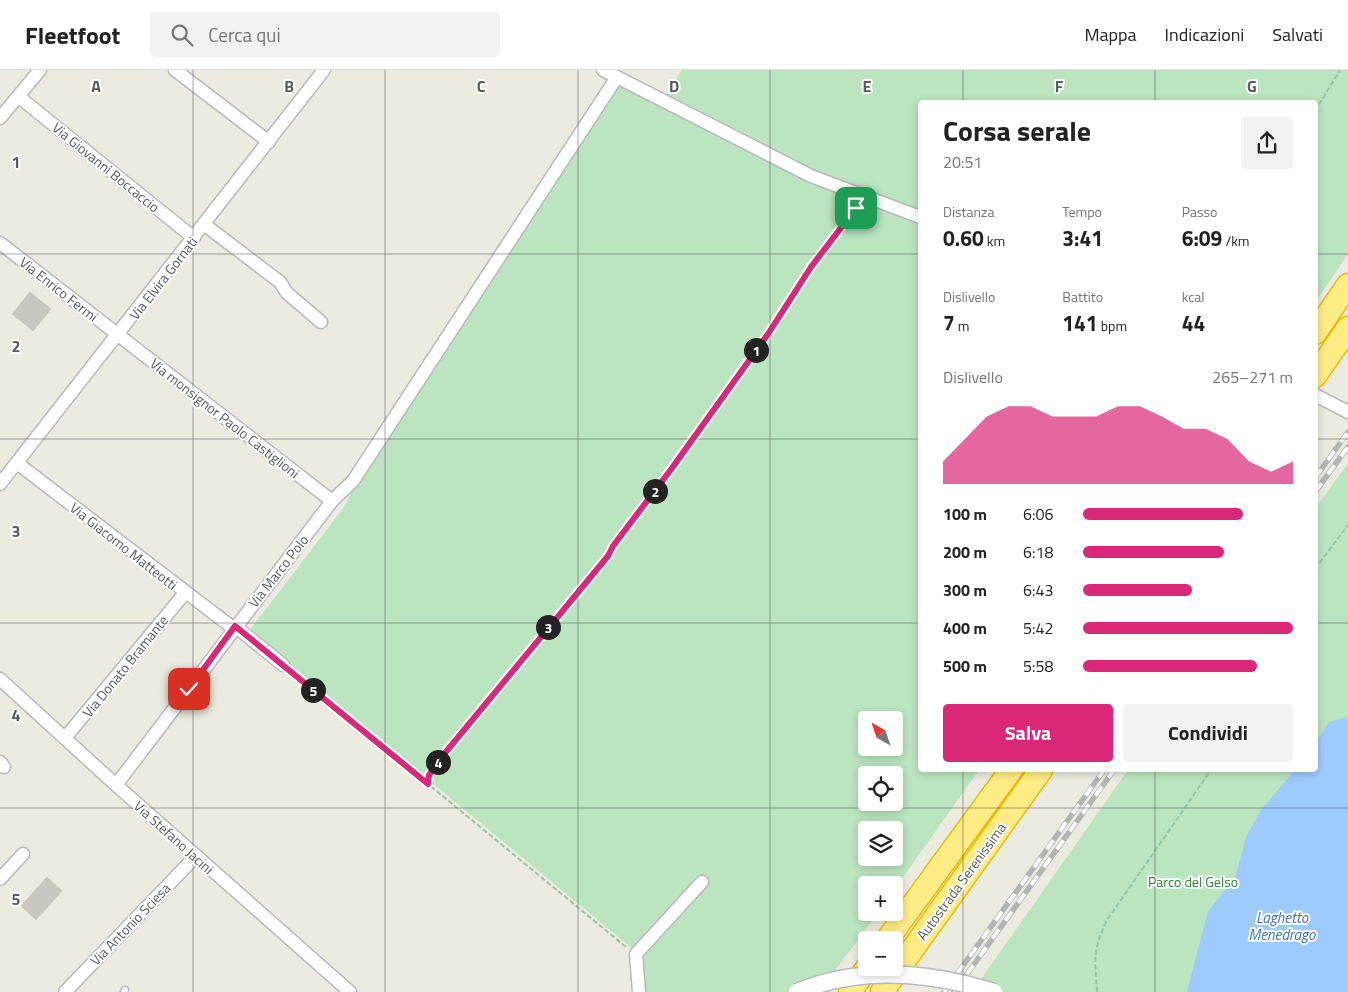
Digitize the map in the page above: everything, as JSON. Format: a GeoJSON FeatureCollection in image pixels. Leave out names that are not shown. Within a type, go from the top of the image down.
{"type":"FeatureCollection","features":[{"type":"Feature","properties":{"kind":"highway"},"geometry":{"type":"LineString","coordinates":[[1318,329],[1348,285]]}},
{"type":"Feature","properties":{"kind":"highway"},"geometry":{"type":"LineString","coordinates":[[1318,372],[1348,328]]}},
{"type":"Feature","properties":{"kind":"highway","name":"Autostrada Serenissima"},"geometry":{"type":"LineString","coordinates":[[894,931],[1010,772]]}},
{"type":"Feature","properties":{"kind":"highway","name":"Autostrada Serenissima"},"geometry":{"type":"LineString","coordinates":[[882,992],[1040,772]]}},
{"type":"Feature","properties":{"kind":"highway"},"geometry":{"type":"LineString","coordinates":[[850,992],[861,976]]}},
{"type":"Feature","properties":{"kind":"street"},"geometry":{"type":"LineString","coordinates":[[0,118],[40,70]]}},
{"type":"Feature","properties":{"kind":"street"},"geometry":{"type":"LineString","coordinates":[[175,70],[269,142]]}},
{"type":"Feature","properties":{"kind":"street","name":"Via Elvira Gornati"},"geometry":{"type":"LineString","coordinates":[[0,484],[205,225],[269,142],[319,72]]}},
{"type":"Feature","properties":{"kind":"street"},"geometry":{"type":"LineString","coordinates":[[610,72],[812,176],[918,216]]}},
{"type":"Feature","properties":{"kind":"street","name":"Via Marco Polo"},"geometry":{"type":"LineString","coordinates":[[116,785],[156,735],[234,627],[332,501],[353,481],[610,72]]}},
{"type":"Feature","properties":{"kind":"street","name":"Via Giovanni Boccaccio"},"geometry":{"type":"LineString","coordinates":[[19,97],[194,238]]}},
{"type":"Feature","properties":{"kind":"street"},"geometry":{"type":"LineString","coordinates":[[205,225],[280,282],[287,293],[321,322]]}},
{"type":"Feature","properties":{"kind":"street","name":"Via Enrico Fermi"},"geometry":{"type":"LineString","coordinates":[[0,243],[118,336]]}},
{"type":"Feature","properties":{"kind":"street","name":"Via monsignor Paolo Castiglioni"},"geometry":{"type":"LineString","coordinates":[[118,336],[332,501]]}},
{"type":"Feature","properties":{"kind":"street"},"geometry":{"type":"LineString","coordinates":[[1318,397],[1348,412]]}},
{"type":"Feature","properties":{"kind":"street","name":"Via Giacomo Matteotti"},"geometry":{"type":"LineString","coordinates":[[17,463],[185,593],[234,627],[283,665]]}},
{"type":"Feature","properties":{"kind":"street","name":"Via Donato Bramante"},"geometry":{"type":"LineString","coordinates":[[65,738],[185,593]]}},
{"type":"Feature","properties":{"kind":"street","name":"Via Stefano Jacini"},"geometry":{"type":"LineString","coordinates":[[0,679],[116,785],[350,992]]}},
{"type":"Feature","properties":{"kind":"street"},"geometry":{"type":"LineString","coordinates":[[0,879],[23,854]]}},
{"type":"Feature","properties":{"kind":"street","name":"Via Antonio Sciesa"},"geometry":{"type":"LineString","coordinates":[[65,992],[196,856]]}},
{"type":"Feature","properties":{"kind":"street"},"geometry":{"type":"LineString","coordinates":[[639,992],[636,954],[702,882]]}},
{"type":"Feature","properties":{"kind":"street"},"geometry":{"type":"LineString","coordinates":[[796,992],[814,985],[874,974],[931,977],[994,992]]}},
{"type":"Feature","properties":{"kind":"path"},"geometry":{"type":"LineString","coordinates":[[1318,106],[1340,70]]}},
{"type":"Feature","properties":{"kind":"path"},"geometry":{"type":"LineString","coordinates":[[428,784],[429,775],[440,759],[608,556],[613,546],[719,403],[811,267],[863,196]]}},
{"type":"Feature","properties":{"kind":"path"},"geometry":{"type":"LineString","coordinates":[[1318,565],[1348,525]]}},
{"type":"Feature","properties":{"kind":"path"},"geometry":{"type":"LineString","coordinates":[[283,665],[636,954]]}},
{"type":"Feature","properties":{"kind":"path"},"geometry":{"type":"LineString","coordinates":[[1097,992],[1094,960],[1099,938],[1107,920],[1210,772]]}},
{"type":"Feature","properties":{"kind":"green space"},"geometry":{"type":"Polygon","coordinates":[[[682,70],[1348,70],[1348,254],[1318,299],[1318,100],[918,100],[918,772],[978,772],[903,877],[858,876],[858,921],[872,921],[865,931],[858,931],[858,940],[819,992],[643,992],[634,950],[249,631],[345,506],[355,485],[618,83],[661,103],[682,70]]]}},
{"type":"Feature","properties":{"kind":"green space","name":"Parco del Gelso"},"geometry":{"type":"Polygon","coordinates":[[[1348,463],[1348,992],[972,992],[1127,772],[1318,772],[1318,505],[1348,463]]]}},
{"type":"Feature","properties":{"kind":"water","name":"Laghetto Menedrago"},"geometry":{"type":"Polygon","coordinates":[[[1348,717],[1348,992],[1187,992],[1208,911],[1235,878],[1246,837],[1261,810],[1293,772],[1318,772],[1318,739],[1329,722],[1348,717]]]}},
{"type":"Feature","properties":{"kind":"building"},"geometry":{"type":"Polygon","coordinates":[[[30,292],[51,309],[33,331],[12,314],[30,292]]]}},
{"type":"Feature","properties":{"kind":"building"},"geometry":{"type":"Polygon","coordinates":[[[47,877],[62,891],[36,920],[21,906],[47,877]]]}},
{"type":"Feature","properties":{"kind":"railway"},"geometry":{"type":"LineString","coordinates":[[1318,474],[1348,432]]}},
{"type":"Feature","properties":{"kind":"railway"},"geometry":{"type":"LineString","coordinates":[[1318,488],[1348,447]]}},
{"type":"Feature","properties":{"kind":"railway"},"geometry":{"type":"LineString","coordinates":[[944,992],[1103,772]]}},
{"type":"Feature","properties":{"kind":"railway"},"geometry":{"type":"LineString","coordinates":[[954,992],[1113,772]]}},
{"type":"Feature","properties":{"kind":"route"},"geometry":{"type":"LineString","coordinates":[[189,689],[235,626],[428,784],[429,775],[440,759],[608,556],[609,551],[672,468],[768,334],[811,267],[856,208]]}}]}
